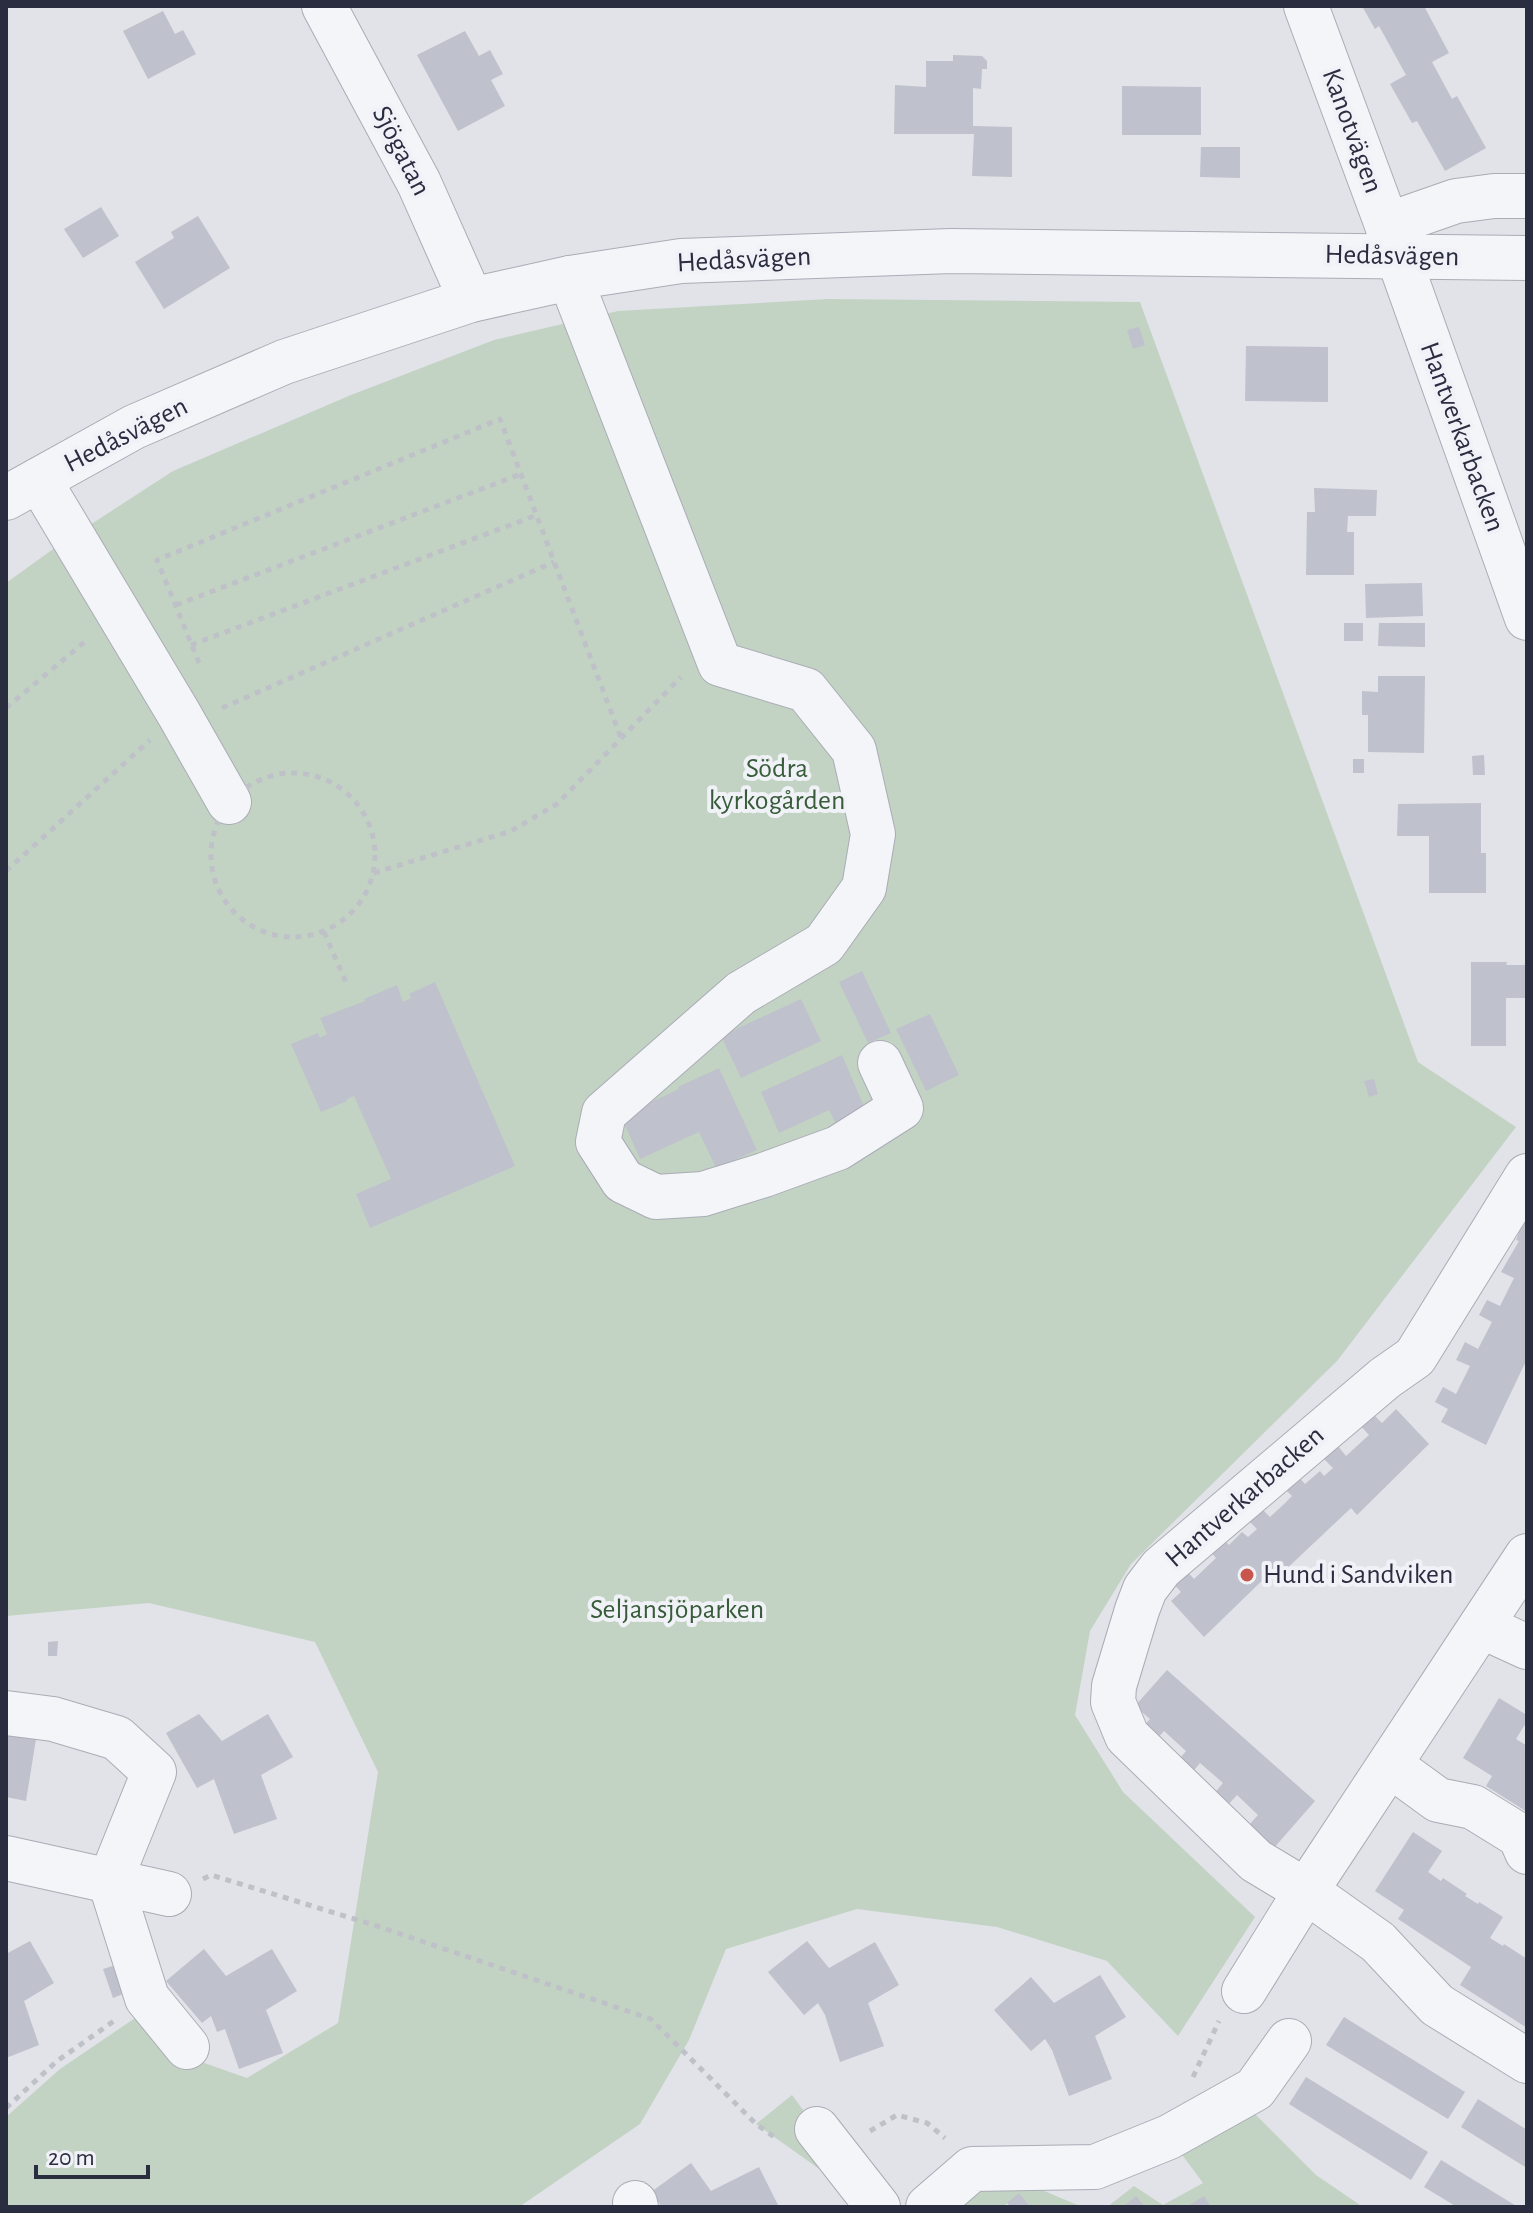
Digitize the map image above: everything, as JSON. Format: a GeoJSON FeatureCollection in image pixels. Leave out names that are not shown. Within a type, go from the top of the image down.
{"type":"FeatureCollection","features":[{"type":"Feature","properties":{"kind":"street","name":"Sjögatan"},"geometry":{"type":"LineString","coordinates":[[324,6],[419,183],[471,300]]}},
{"type":"Feature","properties":{"kind":"street","name":"Kanotvägen"},"geometry":{"type":"LineString","coordinates":[[1306,6],[1393,240]]}},
{"type":"Feature","properties":{"kind":"street"},"geometry":{"type":"LineString","coordinates":[[1393,240],[1456,201],[1527,196]]}},
{"type":"Feature","properties":{"kind":"street","name":"Hedåsvägen"},"geometry":{"type":"LineString","coordinates":[[23,489],[134,427],[284,362],[471,300],[570,278],[681,261],[1393,240],[1527,258]]}},
{"type":"Feature","properties":{"kind":"street","name":"Hantverkarbacken"},"geometry":{"type":"LineString","coordinates":[[1393,240],[1527,618]]}},
{"type":"Feature","properties":{"kind":"street"},"geometry":{"type":"LineString","coordinates":[[570,278],[720,664],[806,690],[854,750],[873,834],[864,888],[824,944],[741,993],[604,1113],[598,1142],[623,1181],[656,1197],[703,1194],[838,1148],[901,1108],[880,1063]]}},
{"type":"Feature","properties":{"kind":"street"},"geometry":{"type":"LineString","coordinates":[[23,489],[118,613],[197,705],[229,802]]}},
{"type":"Feature","properties":{"kind":"street","name":"Hantverkarbacken"},"geometry":{"type":"LineString","coordinates":[[1527,1176],[1415,1357],[1385,1378],[1161,1568],[1145,1589],[1114,1686],[1113,1702],[1127,1736],[1256,1861],[1306,1891],[1378,1942],[1437,2005],[1527,2061]]}},
{"type":"Feature","properties":{"kind":"street"},"geometry":{"type":"LineString","coordinates":[[1244,1991],[1306,1891],[1527,1556]]}},
{"type":"Feature","properties":{"kind":"street"},"geometry":{"type":"LineString","coordinates":[[1481,1626],[1527,1647]]}},
{"type":"Feature","properties":{"kind":"street"},"geometry":{"type":"LineString","coordinates":[[6,1713],[53,1719],[117,1738],[154,1772],[110,1881],[147,1998],[187,2047]]}},
{"type":"Feature","properties":{"kind":"street"},"geometry":{"type":"LineString","coordinates":[[1390,1765],[1438,1800],[1473,1807],[1520,1836],[1527,1852]]}},
{"type":"Feature","properties":{"kind":"street"},"geometry":{"type":"LineString","coordinates":[[6,1858],[169,1894]]}},
{"type":"Feature","properties":{"kind":"street"},"geometry":{"type":"LineString","coordinates":[[952,2194],[1095,2167],[1169,2137],[1255,2089],[1289,2041]]}},
{"type":"Feature","properties":{"kind":"street"},"geometry":{"type":"LineString","coordinates":[[814,2145],[878,2207]]}},
{"type":"Feature","properties":{"kind":"path"},"geometry":{"type":"LineString","coordinates":[[203,670],[157,560],[500,419],[621,738]]}},
{"type":"Feature","properties":{"kind":"path"},"geometry":{"type":"LineString","coordinates":[[176,605],[521,474]]}},
{"type":"Feature","properties":{"kind":"path"},"geometry":{"type":"LineString","coordinates":[[191,645],[537,515]]}},
{"type":"Feature","properties":{"kind":"path"},"geometry":{"type":"LineString","coordinates":[[6,871],[197,705],[221,708],[554,562]]}},
{"type":"Feature","properties":{"kind":"path"},"geometry":{"type":"LineString","coordinates":[[6,708],[118,613]]}},
{"type":"Feature","properties":{"kind":"path"},"geometry":{"type":"LineString","coordinates":[[374,873],[511,831],[557,804],[680,677],[720,664]]}},
{"type":"Feature","properties":{"kind":"path"},"geometry":{"type":"LineString","coordinates":[[303,772],[329,780],[352,796],[368,818],[376,845],[374,873],[365,898],[348,918],[324,932],[298,938],[271,935],[246,924],[227,905],[214,881],[210,854],[215,827],[229,802],[249,784],[275,774],[303,772]]}},
{"type":"Feature","properties":{"kind":"path"},"geometry":{"type":"LineString","coordinates":[[324,932],[346,982]]}},
{"type":"Feature","properties":{"kind":"path"},"geometry":{"type":"LineString","coordinates":[[169,1894],[211,1875],[371,1924],[651,2019],[756,2124],[814,2145],[868,2133],[897,2115],[927,2123],[969,2158],[952,2194]]}},
{"type":"Feature","properties":{"kind":"path"},"geometry":{"type":"LineString","coordinates":[[1169,2137],[1189,2084],[1220,2019],[1244,1991]]}},
{"type":"Feature","properties":{"kind":"path"},"geometry":{"type":"LineString","coordinates":[[6,2108],[57,2061],[147,1998]]}},
{"type":"Feature","properties":{"kind":"green space"},"geometry":{"type":"Polygon","coordinates":[[[828,299],[1140,302],[1418,1062],[1516,1127],[1337,1361],[1131,1564],[1090,1631],[1075,1715],[1123,1792],[1255,1917],[1178,2036],[1107,1961],[997,1927],[857,1909],[726,1949],[689,2040],[640,2124],[519,2207],[6,2207],[6,2117],[60,2069],[141,2014],[173,2052],[247,2078],[338,2023],[378,1772],[315,1642],[149,1603],[6,1616],[6,583],[173,471],[351,395],[494,340],[618,311],[828,299]]]}},
{"type":"Feature","properties":{"kind":"green space"},"geometry":{"type":"Polygon","coordinates":[[[792,2095],[817,2129],[832,2178],[756,2124],[792,2095]]]}},
{"type":"Feature","properties":{"kind":"green space"},"geometry":{"type":"Polygon","coordinates":[[[1252,2111],[1316,2175],[1363,2207],[1107,2207],[1134,2186],[1163,2205],[1203,2183],[1169,2137],[1252,2111]]]}},
{"type":"Feature","properties":{"kind":"green space"},"geometry":{"type":"Polygon","coordinates":[[[968,2186],[1035,2187],[1082,2207],[1031,2207],[1019,2193],[1003,2207],[963,2207],[954,2198],[968,2186]]]}},
{"type":"Feature","properties":{"kind":"building"},"geometry":{"type":"Polygon","coordinates":[[[1362,6],[1424,6],[1449,53],[1432,62],[1452,99],[1457,96],[1486,148],[1445,171],[1417,121],[1412,123],[1390,84],[1406,75],[1379,26],[1375,29],[1362,6]]]}},
{"type":"Feature","properties":{"kind":"building"},"geometry":{"type":"Polygon","coordinates":[[[163,11],[175,34],[183,30],[196,54],[148,79],[123,31],[163,11]]]}},
{"type":"Feature","properties":{"kind":"building"},"geometry":{"type":"Polygon","coordinates":[[[465,31],[479,56],[490,50],[503,74],[491,80],[505,106],[458,131],[417,55],[465,31]]]}},
{"type":"Feature","properties":{"kind":"building"},"geometry":{"type":"Polygon","coordinates":[[[953,55],[982,56],[987,61],[987,69],[982,69],[981,89],[973,88],[973,126],[1012,127],[1012,177],[972,176],[974,134],[894,134],[895,85],[926,87],[926,61],[953,61],[953,55]]]}},
{"type":"Feature","properties":{"kind":"building"},"geometry":{"type":"Polygon","coordinates":[[[1122,86],[1201,87],[1201,135],[1122,135],[1122,86]]]}},
{"type":"Feature","properties":{"kind":"building"},"geometry":{"type":"Polygon","coordinates":[[[1201,147],[1240,147],[1240,178],[1200,177],[1201,147]]]}},
{"type":"Feature","properties":{"kind":"building"},"geometry":{"type":"Polygon","coordinates":[[[101,207],[119,236],[83,258],[64,229],[101,207]]]}},
{"type":"Feature","properties":{"kind":"building"},"geometry":{"type":"Polygon","coordinates":[[[198,216],[230,268],[164,309],[135,262],[174,238],[171,232],[198,216]]]}},
{"type":"Feature","properties":{"kind":"building"},"geometry":{"type":"Polygon","coordinates":[[[1139,327],[1145,345],[1133,349],[1127,330],[1139,327]]]}},
{"type":"Feature","properties":{"kind":"building"},"geometry":{"type":"Polygon","coordinates":[[[1246,346],[1328,347],[1328,402],[1245,401],[1246,346]]]}},
{"type":"Feature","properties":{"kind":"building"},"geometry":{"type":"Polygon","coordinates":[[[1314,488],[1377,490],[1376,516],[1348,516],[1347,532],[1354,532],[1354,575],[1306,575],[1307,512],[1315,512],[1314,488]]]}},
{"type":"Feature","properties":{"kind":"building"},"geometry":{"type":"Polygon","coordinates":[[[1422,583],[1423,616],[1366,618],[1365,584],[1422,583]]]}},
{"type":"Feature","properties":{"kind":"building"},"geometry":{"type":"Polygon","coordinates":[[[1344,623],[1363,623],[1363,641],[1344,641],[1344,623]]]}},
{"type":"Feature","properties":{"kind":"building"},"geometry":{"type":"Polygon","coordinates":[[[1379,623],[1425,623],[1425,647],[1378,646],[1379,623]]]}},
{"type":"Feature","properties":{"kind":"building"},"geometry":{"type":"Polygon","coordinates":[[[1378,676],[1425,676],[1424,753],[1368,752],[1368,715],[1362,715],[1362,691],[1378,692],[1378,676]]]}},
{"type":"Feature","properties":{"kind":"building"},"geometry":{"type":"Polygon","coordinates":[[[1484,755],[1485,775],[1473,775],[1472,756],[1484,755]]]}},
{"type":"Feature","properties":{"kind":"building"},"geometry":{"type":"Polygon","coordinates":[[[1353,759],[1364,759],[1364,773],[1353,773],[1353,759]]]}},
{"type":"Feature","properties":{"kind":"building"},"geometry":{"type":"Polygon","coordinates":[[[1481,803],[1481,853],[1486,853],[1486,893],[1429,893],[1429,836],[1397,836],[1398,804],[1481,803]]]}},
{"type":"Feature","properties":{"kind":"building"},"geometry":{"type":"Polygon","coordinates":[[[1471,962],[1527,965],[1527,998],[1506,998],[1506,1046],[1471,1046],[1471,962]]]}},
{"type":"Feature","properties":{"kind":"building"},"geometry":{"type":"Polygon","coordinates":[[[862,971],[891,1033],[868,1043],[839,982],[862,971]]]}},
{"type":"Feature","properties":{"kind":"building"},"geometry":{"type":"Polygon","coordinates":[[[435,982],[515,1166],[370,1228],[356,1194],[391,1179],[354,1096],[321,1112],[291,1044],[318,1033],[320,1038],[327,1034],[320,1018],[364,999],[397,985],[403,1002],[411,998],[409,994],[435,982]]]}},
{"type":"Feature","properties":{"kind":"building"},"geometry":{"type":"Polygon","coordinates":[[[801,999],[821,1041],[741,1078],[721,1036],[801,999]]]}},
{"type":"Feature","properties":{"kind":"building"},"geometry":{"type":"Polygon","coordinates":[[[930,1014],[959,1075],[926,1091],[896,1029],[930,1014]]]}},
{"type":"Feature","properties":{"kind":"building"},"geometry":{"type":"Polygon","coordinates":[[[842,1055],[868,1116],[839,1130],[829,1110],[779,1133],[761,1092],[842,1055]]]}},
{"type":"Feature","properties":{"kind":"building"},"geometry":{"type":"Polygon","coordinates":[[[719,1068],[757,1150],[716,1168],[699,1132],[640,1159],[621,1116],[719,1068]]]}},
{"type":"Feature","properties":{"kind":"building"},"geometry":{"type":"Polygon","coordinates":[[[1374,1079],[1378,1094],[1369,1097],[1364,1081],[1374,1079]]]}},
{"type":"Feature","properties":{"kind":"building"},"geometry":{"type":"Polygon","coordinates":[[[1527,1212],[1527,1359],[1486,1445],[1441,1422],[1448,1409],[1435,1402],[1443,1387],[1456,1394],[1470,1366],[1456,1360],[1465,1342],[1478,1349],[1492,1322],[1479,1315],[1487,1300],[1500,1306],[1514,1278],[1501,1272],[1519,1241],[1516,1240],[1527,1212]]]}},
{"type":"Feature","properties":{"kind":"building"},"geometry":{"type":"Polygon","coordinates":[[[1396,1409],[1429,1444],[1357,1515],[1351,1508],[1280,1575],[1274,1569],[1204,1637],[1171,1601],[1181,1592],[1171,1581],[1184,1568],[1194,1579],[1216,1558],[1206,1547],[1219,1535],[1229,1545],[1242,1532],[1248,1537],[1257,1529],[1247,1519],[1260,1507],[1270,1517],[1283,1505],[1292,1496],[1282,1486],[1295,1473],[1305,1484],[1320,1471],[1324,1476],[1333,1468],[1323,1458],[1337,1445],[1346,1456],[1369,1435],[1359,1424],[1371,1412],[1382,1423],[1396,1409]]]}},
{"type":"Feature","properties":{"kind":"building"},"geometry":{"type":"Polygon","coordinates":[[[58,1641],[57,1656],[48,1656],[48,1642],[58,1641]]]}},
{"type":"Feature","properties":{"kind":"building"},"geometry":{"type":"Polygon","coordinates":[[[1167,1670],[1315,1801],[1267,1856],[1242,1833],[1258,1815],[1237,1795],[1226,1807],[1213,1795],[1223,1783],[1200,1763],[1190,1775],[1177,1762],[1186,1751],[1164,1731],[1153,1743],[1139,1731],[1150,1719],[1135,1706],[1167,1670]]]}},
{"type":"Feature","properties":{"kind":"building"},"geometry":{"type":"Polygon","coordinates":[[[1499,1698],[1527,1715],[1527,1721],[1516,1739],[1527,1746],[1527,1812],[1486,1786],[1492,1776],[1463,1758],[1499,1698]]]}},
{"type":"Feature","properties":{"kind":"building"},"geometry":{"type":"Polygon","coordinates":[[[199,1714],[222,1741],[268,1714],[293,1757],[261,1775],[277,1819],[234,1834],[214,1779],[197,1788],[166,1733],[199,1714]]]}},
{"type":"Feature","properties":{"kind":"building"},"geometry":{"type":"Polygon","coordinates":[[[6,1730],[36,1739],[26,1801],[6,1797],[6,1730]]]}},
{"type":"Feature","properties":{"kind":"building"},"geometry":{"type":"Polygon","coordinates":[[[1413,1832],[1442,1851],[1428,1872],[1441,1881],[1443,1878],[1467,1894],[1465,1896],[1503,1917],[1490,1938],[1527,1959],[1527,2028],[1460,1985],[1471,1967],[1398,1919],[1404,1910],[1375,1891],[1413,1832]]]}},
{"type":"Feature","properties":{"kind":"building"},"geometry":{"type":"Polygon","coordinates":[[[30,1941],[54,1983],[24,2001],[39,2045],[6,2058],[6,1954],[30,1941]]]}},
{"type":"Feature","properties":{"kind":"building"},"geometry":{"type":"Polygon","coordinates":[[[807,1941],[829,1968],[875,1942],[899,1985],[868,2003],[884,2046],[840,2062],[818,2003],[804,2015],[768,1972],[807,1941]]]}},
{"type":"Feature","properties":{"kind":"building"},"geometry":{"type":"Polygon","coordinates":[[[204,1949],[226,1976],[272,1949],[297,1991],[266,2010],[283,2053],[239,2069],[225,2029],[217,2032],[211,2016],[202,2023],[166,1981],[204,1949]]]}},
{"type":"Feature","properties":{"kind":"building"},"geometry":{"type":"Polygon","coordinates":[[[119,1964],[128,1992],[113,1998],[103,1969],[119,1964]]]}},
{"type":"Feature","properties":{"kind":"building"},"geometry":{"type":"Polygon","coordinates":[[[1100,1975],[1126,2017],[1095,2036],[1112,2079],[1069,2096],[1045,2039],[1031,2051],[994,2010],[1031,1977],[1054,2003],[1100,1975]]]}},
{"type":"Feature","properties":{"kind":"building"},"geometry":{"type":"Polygon","coordinates":[[[1344,2017],[1465,2092],[1448,2119],[1326,2045],[1344,2017]]]}},
{"type":"Feature","properties":{"kind":"building"},"geometry":{"type":"Polygon","coordinates":[[[1306,2077],[1428,2152],[1411,2180],[1289,2104],[1306,2077]]]}},
{"type":"Feature","properties":{"kind":"building"},"geometry":{"type":"Polygon","coordinates":[[[1478,2099],[1527,2130],[1527,2168],[1461,2127],[1478,2099]]]}},
{"type":"Feature","properties":{"kind":"building"},"geometry":{"type":"Polygon","coordinates":[[[1441,2160],[1518,2207],[1457,2207],[1424,2187],[1441,2160]]]}},
{"type":"Feature","properties":{"kind":"building"},"geometry":{"type":"Polygon","coordinates":[[[691,2163],[711,2191],[759,2167],[779,2207],[662,2207],[651,2192],[691,2163]]]}},
{"type":"Feature","properties":{"kind":"building"},"geometry":{"type":"Polygon","coordinates":[[[1019,2193],[1031,2207],[1011,2207],[1007,2203],[1019,2193]]]}},
{"type":"Feature","properties":{"kind":"building"},"geometry":{"type":"Polygon","coordinates":[[[1136,2196],[1145,2207],[1123,2207],[1136,2196]]]}},
{"type":"Feature","properties":{"kind":"building"},"geometry":{"type":"Polygon","coordinates":[[[1204,2196],[1211,2207],[1186,2207],[1204,2196]]]}},
{"type":"Feature","properties":{"kind":"place","name":"Hund i Sandviken"},"geometry":{"type":"Point","coordinates":[1247,1575]}},
{"type":"Feature","properties":{"kind":"park label","name":"Södra kyrkogården"},"geometry":{"type":"Point","coordinates":[777,785]}},
{"type":"Feature","properties":{"kind":"park label","name":"Seljansjöparken"},"geometry":{"type":"Point","coordinates":[677,1610]}}]}
